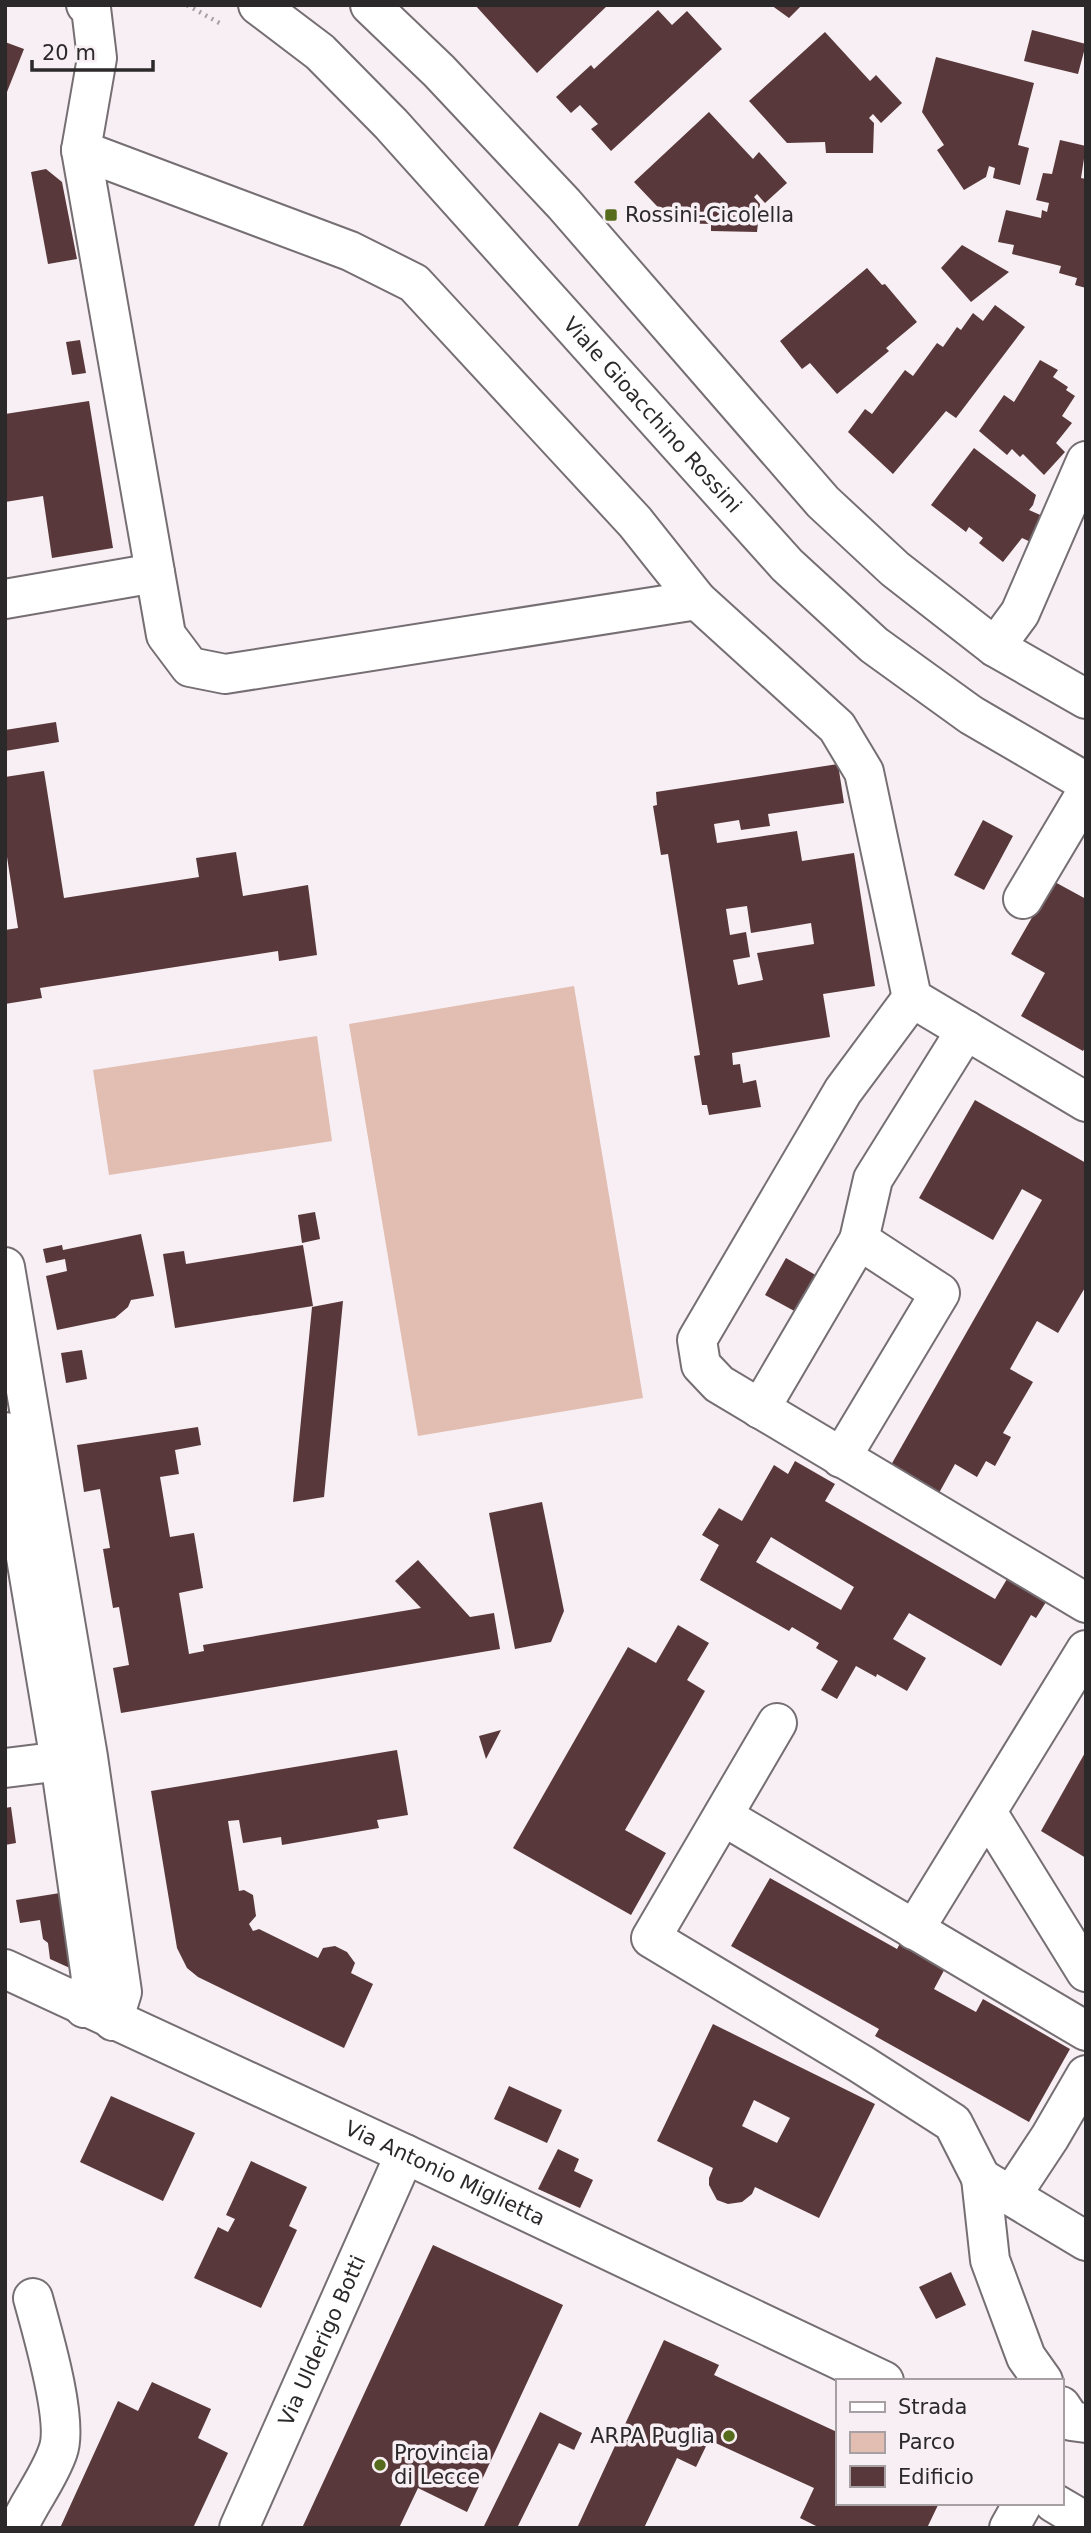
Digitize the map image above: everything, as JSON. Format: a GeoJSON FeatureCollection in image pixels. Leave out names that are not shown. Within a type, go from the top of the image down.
{"type":"FeatureCollection","features":[{"type":"Feature","properties":{"kind":"main road"},"geometry":{"type":"LineString","coordinates":[[86,5],[91,8],[97,58],[82,150],[166,635],[190,667],[225,674],[697,600]]}},
{"type":"Feature","properties":{"kind":"main road","name":"Viale Gioacchino Rossini"},"geometry":{"type":"LineString","coordinates":[[258,5],[320,52],[391,124],[787,565],[874,645],[971,715],[1086,782]]}},
{"type":"Feature","properties":{"kind":"main road"},"geometry":{"type":"LineString","coordinates":[[370,5],[439,71],[564,204],[823,502],[895,569],[995,647],[1086,699]]}},
{"type":"Feature","properties":{"kind":"main road"},"geometry":{"type":"LineString","coordinates":[[82,150],[350,251],[414,283],[635,522],[697,600],[837,727],[864,772],[912,998],[1086,1102]]}},
{"type":"Feature","properties":{"kind":"main road"},"geometry":{"type":"LineString","coordinates":[[995,647],[1020,613],[1086,461]]}},
{"type":"Feature","properties":{"kind":"main road"},"geometry":{"type":"LineString","coordinates":[[5,599],[155,573]]}},
{"type":"Feature","properties":{"kind":"main road"},"geometry":{"type":"LineString","coordinates":[[1023,899],[1086,793]]}},
{"type":"Feature","properties":{"kind":"main road"},"geometry":{"type":"LineString","coordinates":[[912,998],[843,1091],[697,1340],[701,1365],[719,1384],[1086,1603]]}},
{"type":"Feature","properties":{"kind":"main road"},"geometry":{"type":"LineString","coordinates":[[760,1409],[859,1240],[873,1179],[965,1030]]}},
{"type":"Feature","properties":{"kind":"main road"},"geometry":{"type":"LineString","coordinates":[[841,1458],[940,1293],[859,1240]]}},
{"type":"Feature","properties":{"kind":"main road"},"geometry":{"type":"LineString","coordinates":[[5,1267],[74,1759]]}},
{"type":"Feature","properties":{"kind":"main road"},"geometry":{"type":"LineString","coordinates":[[5,1432],[122,1992],[98,2014]]}},
{"type":"Feature","properties":{"kind":"main road"},"geometry":{"type":"LineString","coordinates":[[914,1930],[1086,1650]]}},
{"type":"Feature","properties":{"kind":"main road"},"geometry":{"type":"LineString","coordinates":[[777,1723],[651,1938],[861,2064],[953,2123],[996,2187],[1086,2241]]}},
{"type":"Feature","properties":{"kind":"main road"},"geometry":{"type":"LineString","coordinates":[[5,1768],[74,1759]]}},
{"type":"Feature","properties":{"kind":"main road"},"geometry":{"type":"LineString","coordinates":[[988,1812],[1086,1972]]}},
{"type":"Feature","properties":{"kind":"main road"},"geometry":{"type":"LineString","coordinates":[[723,1816],[1086,2031]]}},
{"type":"Feature","properties":{"kind":"main road","name":"Via Antonio Miglietta"},"geometry":{"type":"LineString","coordinates":[[5,1969],[405,2154],[880,2379]]}},
{"type":"Feature","properties":{"kind":"main road"},"geometry":{"type":"LineString","coordinates":[[1042,2379],[1026,2357],[990,2260],[996,2187],[1050,2137],[1086,2075]]}},
{"type":"Feature","properties":{"kind":"main road","name":"Via Ulderigo Botti"},"geometry":{"type":"LineString","coordinates":[[239,2528],[405,2154]]}},
{"type":"Feature","properties":{"kind":"main road"},"geometry":{"type":"LineString","coordinates":[[18,2528],[59,2450],[60,2417],[48,2350],[33,2298]]}},
{"type":"Feature","properties":{"kind":"main road"},"geometry":{"type":"LineString","coordinates":[[1009,2528],[1022,2505]]}},
{"type":"Feature","properties":{"kind":"main road"},"geometry":{"type":"LineString","coordinates":[[1057,2505],[1086,2522]]}},
{"type":"Feature","properties":{"kind":"green space"},"geometry":{"type":"Polygon","coordinates":[[[574,986],[643,1398],[418,1436],[349,1024],[574,986]]]}},
{"type":"Feature","properties":{"kind":"green space"},"geometry":{"type":"Polygon","coordinates":[[[317,1036],[332,1141],[109,1175],[93,1070],[317,1036]]]}},
{"type":"Feature","properties":{"kind":"building"},"geometry":{"type":"Polygon","coordinates":[[[475,5],[608,5],[537,73],[475,5]]]}},
{"type":"Feature","properties":{"kind":"building"},"geometry":{"type":"Polygon","coordinates":[[[771,5],[802,5],[789,18],[771,5]]]}},
{"type":"Feature","properties":{"kind":"building"},"geometry":{"type":"Polygon","coordinates":[[[658,10],[672,25],[687,11],[722,49],[611,151],[591,129],[598,124],[580,105],[571,113],[556,97],[591,65],[594,69],[658,10]]]}},
{"type":"Feature","properties":{"kind":"building"},"geometry":{"type":"Polygon","coordinates":[[[1032,30],[1086,44],[1078,74],[1024,61],[1032,30]]]}},
{"type":"Feature","properties":{"kind":"building"},"geometry":{"type":"Polygon","coordinates":[[[825,32],[870,81],[876,75],[902,103],[881,123],[873,114],[869,118],[874,123],[873,153],[826,153],[825,142],[787,143],[749,101],[825,32]]]}},
{"type":"Feature","properties":{"kind":"building"},"geometry":{"type":"Polygon","coordinates":[[[5,42],[24,49],[5,97],[5,42]]]}},
{"type":"Feature","properties":{"kind":"building"},"geometry":{"type":"Polygon","coordinates":[[[936,57],[1034,83],[1018,145],[1029,148],[1020,185],[993,178],[995,168],[989,166],[986,177],[964,190],[937,150],[944,145],[922,112],[936,57]]]}},
{"type":"Feature","properties":{"kind":"building"},"geometry":{"type":"Polygon","coordinates":[[[709,112],[753,159],[759,152],[787,183],[765,203],[757,194],[754,197],[760,204],[757,232],[711,231],[711,224],[673,223],[634,182],[709,112]]]}},
{"type":"Feature","properties":{"kind":"building"},"geometry":{"type":"Polygon","coordinates":[[[1060,140],[1086,146],[1081,178],[1086,179],[1086,288],[1075,285],[1077,278],[1059,273],[1061,266],[1012,254],[1014,245],[998,242],[1006,210],[1041,218],[1042,210],[1047,212],[1049,203],[1036,200],[1043,173],[1052,174],[1060,140]]]}},
{"type":"Feature","properties":{"kind":"building"},"geometry":{"type":"Polygon","coordinates":[[[46,169],[62,182],[77,259],[48,264],[31,172],[46,169]]]}},
{"type":"Feature","properties":{"kind":"building"},"geometry":{"type":"Polygon","coordinates":[[[962,245],[1009,272],[971,302],[941,268],[962,245]]]}},
{"type":"Feature","properties":{"kind":"building"},"geometry":{"type":"Polygon","coordinates":[[[867,268],[882,285],[885,284],[917,322],[886,348],[889,351],[837,394],[810,363],[802,369],[780,341],[867,268]]]}},
{"type":"Feature","properties":{"kind":"building"},"geometry":{"type":"Polygon","coordinates":[[[995,305],[1025,327],[956,418],[946,411],[893,474],[848,432],[865,409],[872,414],[905,370],[913,376],[937,343],[943,347],[957,327],[961,330],[973,313],[983,321],[995,305]]]}},
{"type":"Feature","properties":{"kind":"building"},"geometry":{"type":"Polygon","coordinates":[[[80,340],[86,373],[72,375],[66,342],[80,340]]]}},
{"type":"Feature","properties":{"kind":"building"},"geometry":{"type":"Polygon","coordinates":[[[1040,360],[1058,370],[1053,377],[1068,387],[1066,390],[1075,396],[1062,416],[1072,423],[1056,443],[1065,452],[1044,475],[1023,454],[1020,457],[1012,449],[1007,455],[979,431],[1004,395],[1014,402],[1040,360]]]}},
{"type":"Feature","properties":{"kind":"building"},"geometry":{"type":"Polygon","coordinates":[[[89,401],[113,548],[52,558],[43,496],[5,502],[5,414],[89,401]]]}},
{"type":"Feature","properties":{"kind":"building"},"geometry":{"type":"Polygon","coordinates":[[[974,448],[1036,495],[1029,510],[1047,518],[1035,544],[1022,538],[1003,562],[979,543],[983,538],[969,527],[966,532],[931,505],[974,448]]]}},
{"type":"Feature","properties":{"kind":"building"},"geometry":{"type":"Polygon","coordinates":[[[56,722],[59,742],[5,751],[5,730],[56,722]]]}},
{"type":"Feature","properties":{"kind":"building"},"geometry":{"type":"Polygon","coordinates":[[[838,764],[844,803],[768,814],[770,826],[741,830],[739,820],[714,824],[717,843],[797,831],[802,861],[854,853],[875,986],[823,994],[830,1037],[732,1053],[733,1065],[740,1064],[743,1083],[756,1080],[761,1107],[709,1115],[707,1105],[702,1105],[694,1056],[700,1055],[668,854],[661,855],[653,806],[657,805],[656,792],[838,764]],[[747,906],[726,909],[730,935],[746,932],[750,957],[733,960],[738,985],[763,980],[757,953],[814,944],[811,923],[751,933],[747,906]]]}},
{"type":"Feature","properties":{"kind":"building"},"geometry":{"type":"Polygon","coordinates":[[[44,771],[64,898],[199,877],[196,858],[236,852],[243,896],[308,885],[317,955],[279,961],[278,951],[40,988],[42,998],[5,1004],[5,930],[18,928],[5,844],[5,777],[44,771]]]}},
{"type":"Feature","properties":{"kind":"building"},"geometry":{"type":"Polygon","coordinates":[[[983,820],[1013,836],[984,890],[954,875],[983,820]]]}},
{"type":"Feature","properties":{"kind":"building"},"geometry":{"type":"Polygon","coordinates":[[[1053,881],[1086,899],[1086,1046],[1083,1051],[1021,1016],[1045,973],[1011,954],[1053,881]]]}},
{"type":"Feature","properties":{"kind":"building"},"geometry":{"type":"Polygon","coordinates":[[[975,1100],[1086,1163],[1086,1286],[1058,1333],[1037,1321],[1010,1369],[1033,1382],[1003,1433],[1011,1437],[995,1466],[986,1461],[977,1477],[955,1464],[939,1493],[891,1465],[1042,1200],[1022,1189],[993,1240],[919,1198],[975,1100]]]}},
{"type":"Feature","properties":{"kind":"building"},"geometry":{"type":"Polygon","coordinates":[[[315,1212],[320,1239],[302,1243],[298,1215],[315,1212]]]}},
{"type":"Feature","properties":{"kind":"building"},"geometry":{"type":"Polygon","coordinates":[[[141,1234],[154,1296],[131,1300],[128,1307],[115,1318],[57,1330],[46,1276],[67,1271],[65,1259],[46,1263],[43,1249],[62,1245],[63,1250],[141,1234]]]}},
{"type":"Feature","properties":{"kind":"building"},"geometry":{"type":"Polygon","coordinates":[[[303,1245],[313,1306],[175,1328],[163,1254],[184,1251],[186,1264],[303,1245]]]}},
{"type":"Feature","properties":{"kind":"building"},"geometry":{"type":"Polygon","coordinates":[[[786,1258],[819,1277],[798,1313],[765,1295],[786,1258]]]}},
{"type":"Feature","properties":{"kind":"building"},"geometry":{"type":"Polygon","coordinates":[[[343,1301],[324,1497],[293,1502],[312,1307],[343,1301]]]}},
{"type":"Feature","properties":{"kind":"building"},"geometry":{"type":"Polygon","coordinates":[[[82,1350],[87,1379],[66,1383],[61,1353],[82,1350]]]}},
{"type":"Feature","properties":{"kind":"building"},"geometry":{"type":"Polygon","coordinates":[[[198,1427],[201,1445],[175,1450],[179,1474],[160,1477],[170,1537],[194,1533],[203,1588],[179,1593],[189,1654],[204,1651],[203,1645],[421,1608],[395,1581],[418,1560],[470,1617],[494,1613],[500,1649],[121,1713],[113,1668],[129,1665],[119,1607],[113,1608],[103,1549],[110,1548],[100,1489],[84,1492],[77,1445],[198,1427]]]}},
{"type":"Feature","properties":{"kind":"building"},"geometry":{"type":"Polygon","coordinates":[[[795,1461],[835,1484],[825,1501],[995,1599],[1007,1579],[1046,1602],[1036,1618],[1031,1615],[1001,1666],[909,1613],[893,1639],[926,1658],[907,1691],[856,1666],[837,1699],[821,1690],[838,1661],[816,1648],[819,1643],[792,1627],[789,1631],[700,1580],[719,1545],[702,1535],[719,1508],[742,1521],[774,1465],[788,1474],[795,1461]],[[771,1537],[756,1562],[841,1610],[854,1587],[771,1537]]]}},
{"type":"Feature","properties":{"kind":"building"},"geometry":{"type":"Polygon","coordinates":[[[542,1502],[564,1611],[551,1642],[515,1649],[489,1513],[542,1502]]]}},
{"type":"Feature","properties":{"kind":"building"},"geometry":{"type":"Polygon","coordinates":[[[678,1625],[709,1643],[687,1680],[705,1691],[625,1830],[666,1853],[631,1915],[513,1848],[628,1647],[656,1663],[678,1625]]]}},
{"type":"Feature","properties":{"kind":"building"},"geometry":{"type":"Polygon","coordinates":[[[501,1730],[486,1759],[479,1736],[501,1730]]]}},
{"type":"Feature","properties":{"kind":"building"},"geometry":{"type":"Polygon","coordinates":[[[397,1750],[408,1815],[377,1820],[379,1828],[282,1845],[281,1837],[243,1843],[239,1820],[228,1821],[239,1891],[244,1890],[253,1895],[256,1916],[249,1924],[253,1931],[259,1929],[318,1958],[323,1948],[335,1946],[347,1952],[355,1963],[351,1973],[373,1984],[344,2048],[198,1977],[187,1968],[177,1948],[151,1791],[397,1750]]]}},
{"type":"Feature","properties":{"kind":"building"},"geometry":{"type":"Polygon","coordinates":[[[1086,1751],[1086,1858],[1041,1831],[1086,1751]]]}},
{"type":"Feature","properties":{"kind":"building"},"geometry":{"type":"Polygon","coordinates":[[[11,1807],[16,1843],[5,1845],[5,1808],[11,1807]]]}},
{"type":"Feature","properties":{"kind":"building"},"geometry":{"type":"Polygon","coordinates":[[[770,1878],[897,1949],[903,1938],[948,1963],[934,1989],[976,2012],[983,1999],[1070,2049],[1029,2122],[875,2036],[879,2029],[731,1946],[770,1878]]]}},
{"type":"Feature","properties":{"kind":"building"},"geometry":{"type":"Polygon","coordinates":[[[60,1893],[72,1969],[50,1959],[40,1920],[20,1923],[16,1900],[60,1893]]]}},
{"type":"Feature","properties":{"kind":"building"},"geometry":{"type":"Polygon","coordinates":[[[713,2024],[875,2104],[819,2218],[755,2187],[752,2194],[742,2202],[728,2204],[717,2200],[709,2185],[713,2168],[657,2141],[713,2024]],[[754,2100],[742,2126],[777,2143],[790,2118],[754,2100]]]}},
{"type":"Feature","properties":{"kind":"building"},"geometry":{"type":"Polygon","coordinates":[[[509,2086],[562,2110],[547,2143],[494,2119],[509,2086]]]}},
{"type":"Feature","properties":{"kind":"building"},"geometry":{"type":"Polygon","coordinates":[[[111,2096],[195,2133],[163,2201],[80,2162],[111,2096]]]}},
{"type":"Feature","properties":{"kind":"building"},"geometry":{"type":"Polygon","coordinates":[[[558,2149],[579,2159],[574,2171],[593,2180],[580,2208],[538,2189],[558,2149]]]}},
{"type":"Feature","properties":{"kind":"building"},"geometry":{"type":"Polygon","coordinates":[[[251,2161],[307,2187],[289,2226],[297,2230],[261,2308],[194,2278],[218,2227],[228,2232],[235,2219],[226,2215],[251,2161]]]}},
{"type":"Feature","properties":{"kind":"building"},"geometry":{"type":"Polygon","coordinates":[[[433,2245],[563,2305],[467,2512],[418,2488],[399,2528],[302,2528],[433,2245]]]}},
{"type":"Feature","properties":{"kind":"building"},"geometry":{"type":"Polygon","coordinates":[[[951,2272],[966,2305],[936,2319],[919,2287],[951,2272]]]}},
{"type":"Feature","properties":{"kind":"building","name":"ARPA Puglia"},"geometry":{"type":"Polygon","coordinates":[[[664,2340],[719,2365],[714,2375],[836,2432],[836,2505],[938,2505],[927,2528],[820,2528],[800,2518],[814,2488],[709,2440],[696,2467],[677,2458],[644,2528],[577,2528],[664,2340]]]}},
{"type":"Feature","properties":{"kind":"building"},"geometry":{"type":"Polygon","coordinates":[[[152,2382],[211,2409],[198,2438],[228,2453],[193,2528],[60,2528],[118,2401],[138,2411],[152,2382]]]}},
{"type":"Feature","properties":{"kind":"building"},"geometry":{"type":"Polygon","coordinates":[[[540,2412],[582,2433],[574,2450],[559,2443],[518,2526],[522,2528],[483,2528],[540,2412]]]}},
{"type":"Feature","properties":{"kind":"place","name":"Rossini-Cicolella"},"geometry":{"type":"Point","coordinates":[611,215]}},
{"type":"Feature","properties":{"kind":"place","name":"ARPA Puglia"},"geometry":{"type":"Point","coordinates":[729,2436]}},
{"type":"Feature","properties":{"kind":"place","name":"Provincia di Lecce"},"geometry":{"type":"Point","coordinates":[380,2465]}}]}
